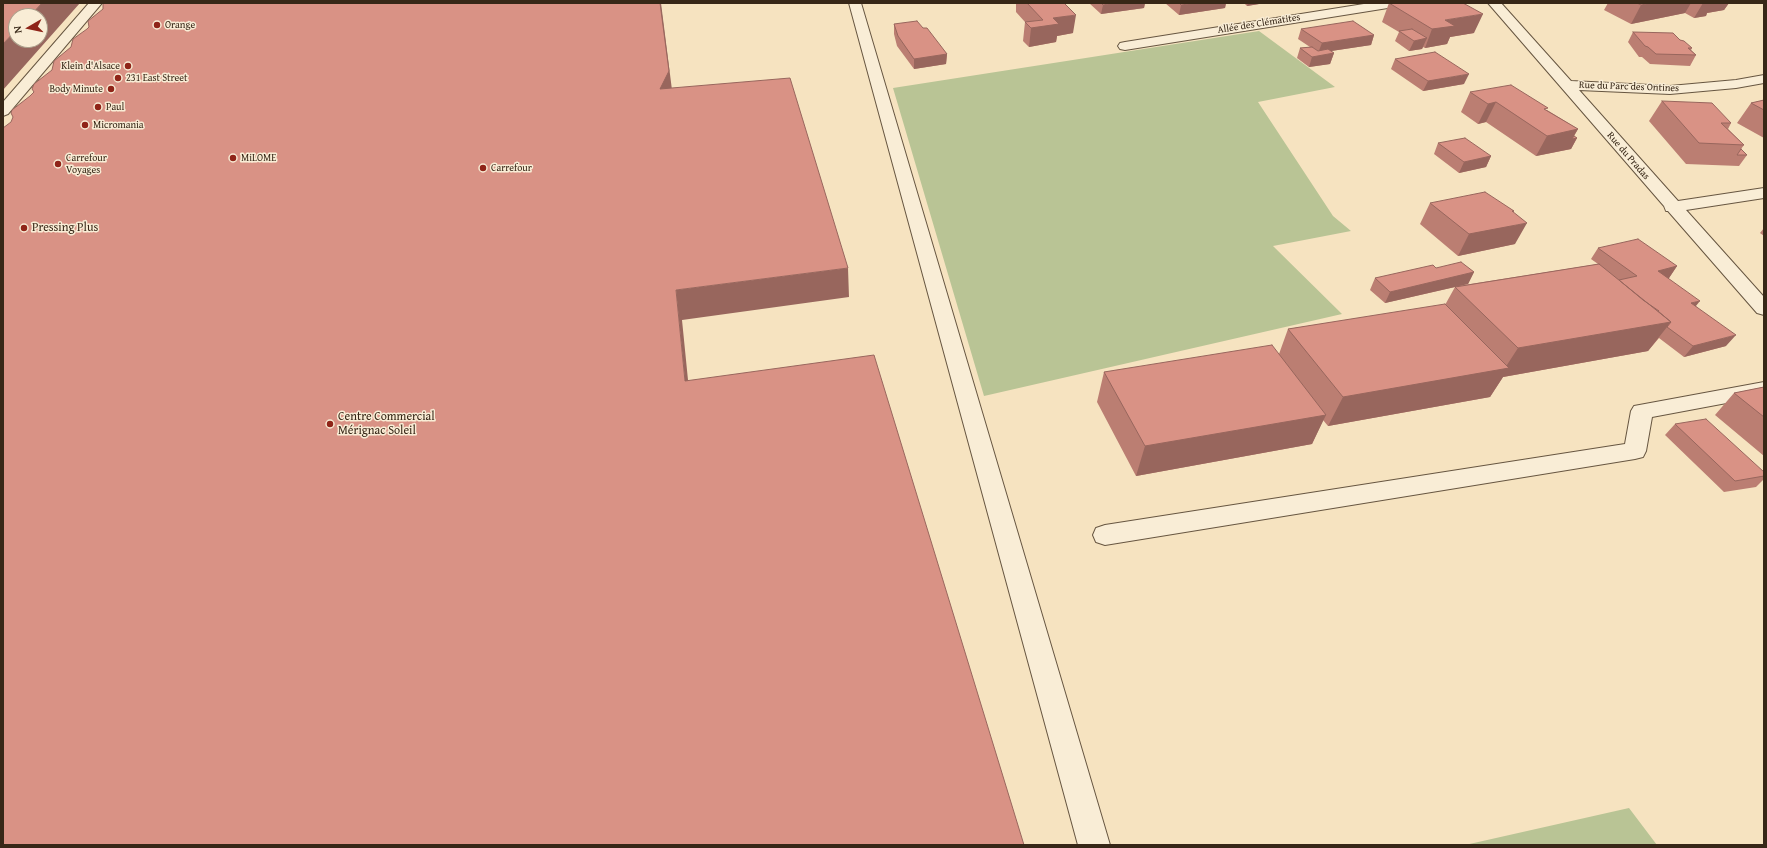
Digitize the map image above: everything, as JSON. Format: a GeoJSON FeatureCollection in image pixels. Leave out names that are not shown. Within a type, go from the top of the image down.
{"type":"FeatureCollection","features":[{"type":"Feature","properties":{"kind":"street"},"geometry":{"type":"LineString","coordinates":[[3,111],[96,3]]}},
{"type":"Feature","properties":{"kind":"street"},"geometry":{"type":"LineString","coordinates":[[855,3],[1094,845]]}},
{"type":"Feature","properties":{"kind":"street","name":"Allée des Clématites"},"geometry":{"type":"LineString","coordinates":[[1125,46],[1394,3]]}},
{"type":"Feature","properties":{"kind":"street","name":"Rue du Pradas"},"geometry":{"type":"LineString","coordinates":[[1494,3],[1672,207],[1764,309]]}},
{"type":"Feature","properties":{"kind":"street","name":"Rue du Parc des Ontines"},"geometry":{"type":"LineString","coordinates":[[1566,85],[1670,90],[1763,77]]}},
{"type":"Feature","properties":{"kind":"street"},"geometry":{"type":"LineString","coordinates":[[1672,207],[1764,193]]}},
{"type":"Feature","properties":{"kind":"street"},"geometry":{"type":"LineString","coordinates":[[1104,535],[1635,451],[1642,412],[1764,389]]}},
{"type":"Feature","properties":{"kind":"green space"},"geometry":{"type":"Polygon","coordinates":[[[1259,31],[1335,87],[1258,102],[1333,216],[1351,231],[1273,246],[1342,314],[984,396],[893,88],[1259,31]]]}},
{"type":"Feature","properties":{"kind":"green space"},"geometry":{"type":"Polygon","coordinates":[[[1629,808],[1657,845],[1465,845],[1629,808]]]}},
{"type":"Feature","properties":{"kind":"building"},"geometry":{"type":"Polygon","coordinates":[[[3,3],[42,3],[37,8],[8,8],[8,39],[3,44],[3,3]]]}},
{"type":"Feature","properties":{"kind":"building","name":"Centre Commercial Mérignac Soleil"},"geometry":{"type":"Polygon","coordinates":[[[104,3],[660,3],[669,71],[660,89],[790,78],[848,268],[676,290],[685,381],[874,355],[1024,845],[3,845],[3,128],[11,122],[13,117],[11,113],[12,110],[34,92],[32,89],[34,84],[52,70],[54,61],[71,47],[73,39],[89,27],[88,21],[103,9],[104,3]]]}},
{"type":"Feature","properties":{"kind":"building"},"geometry":{"type":"Polygon","coordinates":[[[1027,3],[1064,3],[1076,15],[1053,18],[1059,24],[1031,28],[1025,22],[1043,20],[1027,3]]]}},
{"type":"Feature","properties":{"kind":"building"},"geometry":{"type":"Polygon","coordinates":[[[1101,3],[1114,3],[1103,5],[1101,3]]]}},
{"type":"Feature","properties":{"kind":"building"},"geometry":{"type":"Polygon","coordinates":[[[1179,3],[1196,3],[1181,5],[1179,3]]]}},
{"type":"Feature","properties":{"kind":"building"},"geometry":{"type":"Polygon","coordinates":[[[1389,3],[1463,3],[1483,14],[1445,20],[1455,26],[1432,29],[1389,3]]]}},
{"type":"Feature","properties":{"kind":"building"},"geometry":{"type":"Polygon","coordinates":[[[1637,3],[1652,3],[1641,5],[1637,3]]]}},
{"type":"Feature","properties":{"kind":"building"},"geometry":{"type":"Polygon","coordinates":[[[917,21],[923,28],[927,28],[947,54],[914,59],[898,36],[894,24],[917,21]]]}},
{"type":"Feature","properties":{"kind":"building"},"geometry":{"type":"Polygon","coordinates":[[[1353,21],[1374,35],[1322,43],[1301,29],[1353,21]]]}},
{"type":"Feature","properties":{"kind":"building"},"geometry":{"type":"Polygon","coordinates":[[[1412,29],[1427,38],[1414,41],[1399,31],[1412,29]]]}},
{"type":"Feature","properties":{"kind":"building"},"geometry":{"type":"Polygon","coordinates":[[[1633,32],[1673,33],[1692,48],[1688,48],[1696,55],[1656,54],[1645,46],[1633,32]]]}},
{"type":"Feature","properties":{"kind":"building"},"geometry":{"type":"Polygon","coordinates":[[[1312,47],[1318,51],[1328,49],[1334,53],[1312,57],[1300,48],[1312,47]]]}},
{"type":"Feature","properties":{"kind":"building"},"geometry":{"type":"Polygon","coordinates":[[[1435,52],[1469,74],[1428,81],[1395,59],[1435,52]]]}},
{"type":"Feature","properties":{"kind":"building"},"geometry":{"type":"Polygon","coordinates":[[[1511,85],[1548,108],[1544,109],[1578,129],[1547,136],[1496,102],[1488,104],[1470,92],[1511,85]]]}},
{"type":"Feature","properties":{"kind":"building"},"geometry":{"type":"Polygon","coordinates":[[[1764,100],[1764,110],[1751,103],[1764,100]]]}},
{"type":"Feature","properties":{"kind":"building"},"geometry":{"type":"Polygon","coordinates":[[[1662,101],[1712,103],[1731,123],[1721,123],[1744,145],[1699,143],[1662,101]]]}},
{"type":"Feature","properties":{"kind":"building"},"geometry":{"type":"Polygon","coordinates":[[[1465,138],[1491,156],[1464,162],[1438,143],[1465,138]]]}},
{"type":"Feature","properties":{"kind":"building"},"geometry":{"type":"Polygon","coordinates":[[[1741,149],[1747,155],[1737,155],[1741,149]]]}},
{"type":"Feature","properties":{"kind":"building"},"geometry":{"type":"Polygon","coordinates":[[[1485,192],[1514,211],[1512,211],[1527,223],[1469,234],[1430,203],[1485,192]]]}},
{"type":"Feature","properties":{"kind":"building"},"geometry":{"type":"Polygon","coordinates":[[[1638,239],[1677,266],[1658,271],[1700,301],[1691,303],[1736,335],[1693,346],[1667,327],[1671,322],[1659,311],[1619,280],[1637,276],[1598,248],[1638,239]]]}},
{"type":"Feature","properties":{"kind":"building"},"geometry":{"type":"Polygon","coordinates":[[[1461,262],[1474,272],[1390,292],[1375,278],[1433,265],[1436,268],[1461,262]]]}},
{"type":"Feature","properties":{"kind":"building"},"geometry":{"type":"Polygon","coordinates":[[[1599,264],[1671,322],[1518,348],[1455,287],[1599,264]]]}},
{"type":"Feature","properties":{"kind":"building"},"geometry":{"type":"Polygon","coordinates":[[[1445,304],[1509,368],[1343,397],[1288,329],[1445,304]]]}},
{"type":"Feature","properties":{"kind":"building"},"geometry":{"type":"Polygon","coordinates":[[[1272,345],[1326,415],[1145,446],[1104,372],[1272,345]]]}},
{"type":"Feature","properties":{"kind":"building"},"geometry":{"type":"Polygon","coordinates":[[[1764,387],[1764,417],[1734,393],[1764,387]]]}},
{"type":"Feature","properties":{"kind":"building"},"geometry":{"type":"Polygon","coordinates":[[[1706,419],[1764,472],[1764,476],[1735,481],[1675,424],[1706,419]]]}},
{"type":"Feature","properties":{"kind":"place","name":"Orange"},"geometry":{"type":"Point","coordinates":[157,25]}},
{"type":"Feature","properties":{"kind":"place","name":"Klein d'Alsace"},"geometry":{"type":"Point","coordinates":[128,66]}},
{"type":"Feature","properties":{"kind":"place","name":"231 East Street"},"geometry":{"type":"Point","coordinates":[118,78]}},
{"type":"Feature","properties":{"kind":"place","name":"Body Minute"},"geometry":{"type":"Point","coordinates":[111,89]}},
{"type":"Feature","properties":{"kind":"place","name":"Paul"},"geometry":{"type":"Point","coordinates":[98,107]}},
{"type":"Feature","properties":{"kind":"place","name":"Micromania"},"geometry":{"type":"Point","coordinates":[85,125]}},
{"type":"Feature","properties":{"kind":"place","name":"MiLOME"},"geometry":{"type":"Point","coordinates":[233,158]}},
{"type":"Feature","properties":{"kind":"place","name":"Carrefour Voyages"},"geometry":{"type":"Point","coordinates":[58,164]}},
{"type":"Feature","properties":{"kind":"place","name":"Carrefour"},"geometry":{"type":"Point","coordinates":[483,168]}},
{"type":"Feature","properties":{"kind":"place","name":"Pressing Plus"},"geometry":{"type":"Point","coordinates":[24,228]}},
{"type":"Feature","properties":{"kind":"place","name":"Centre Commercial Mérignac Soleil"},"geometry":{"type":"Point","coordinates":[330,424]}}]}
